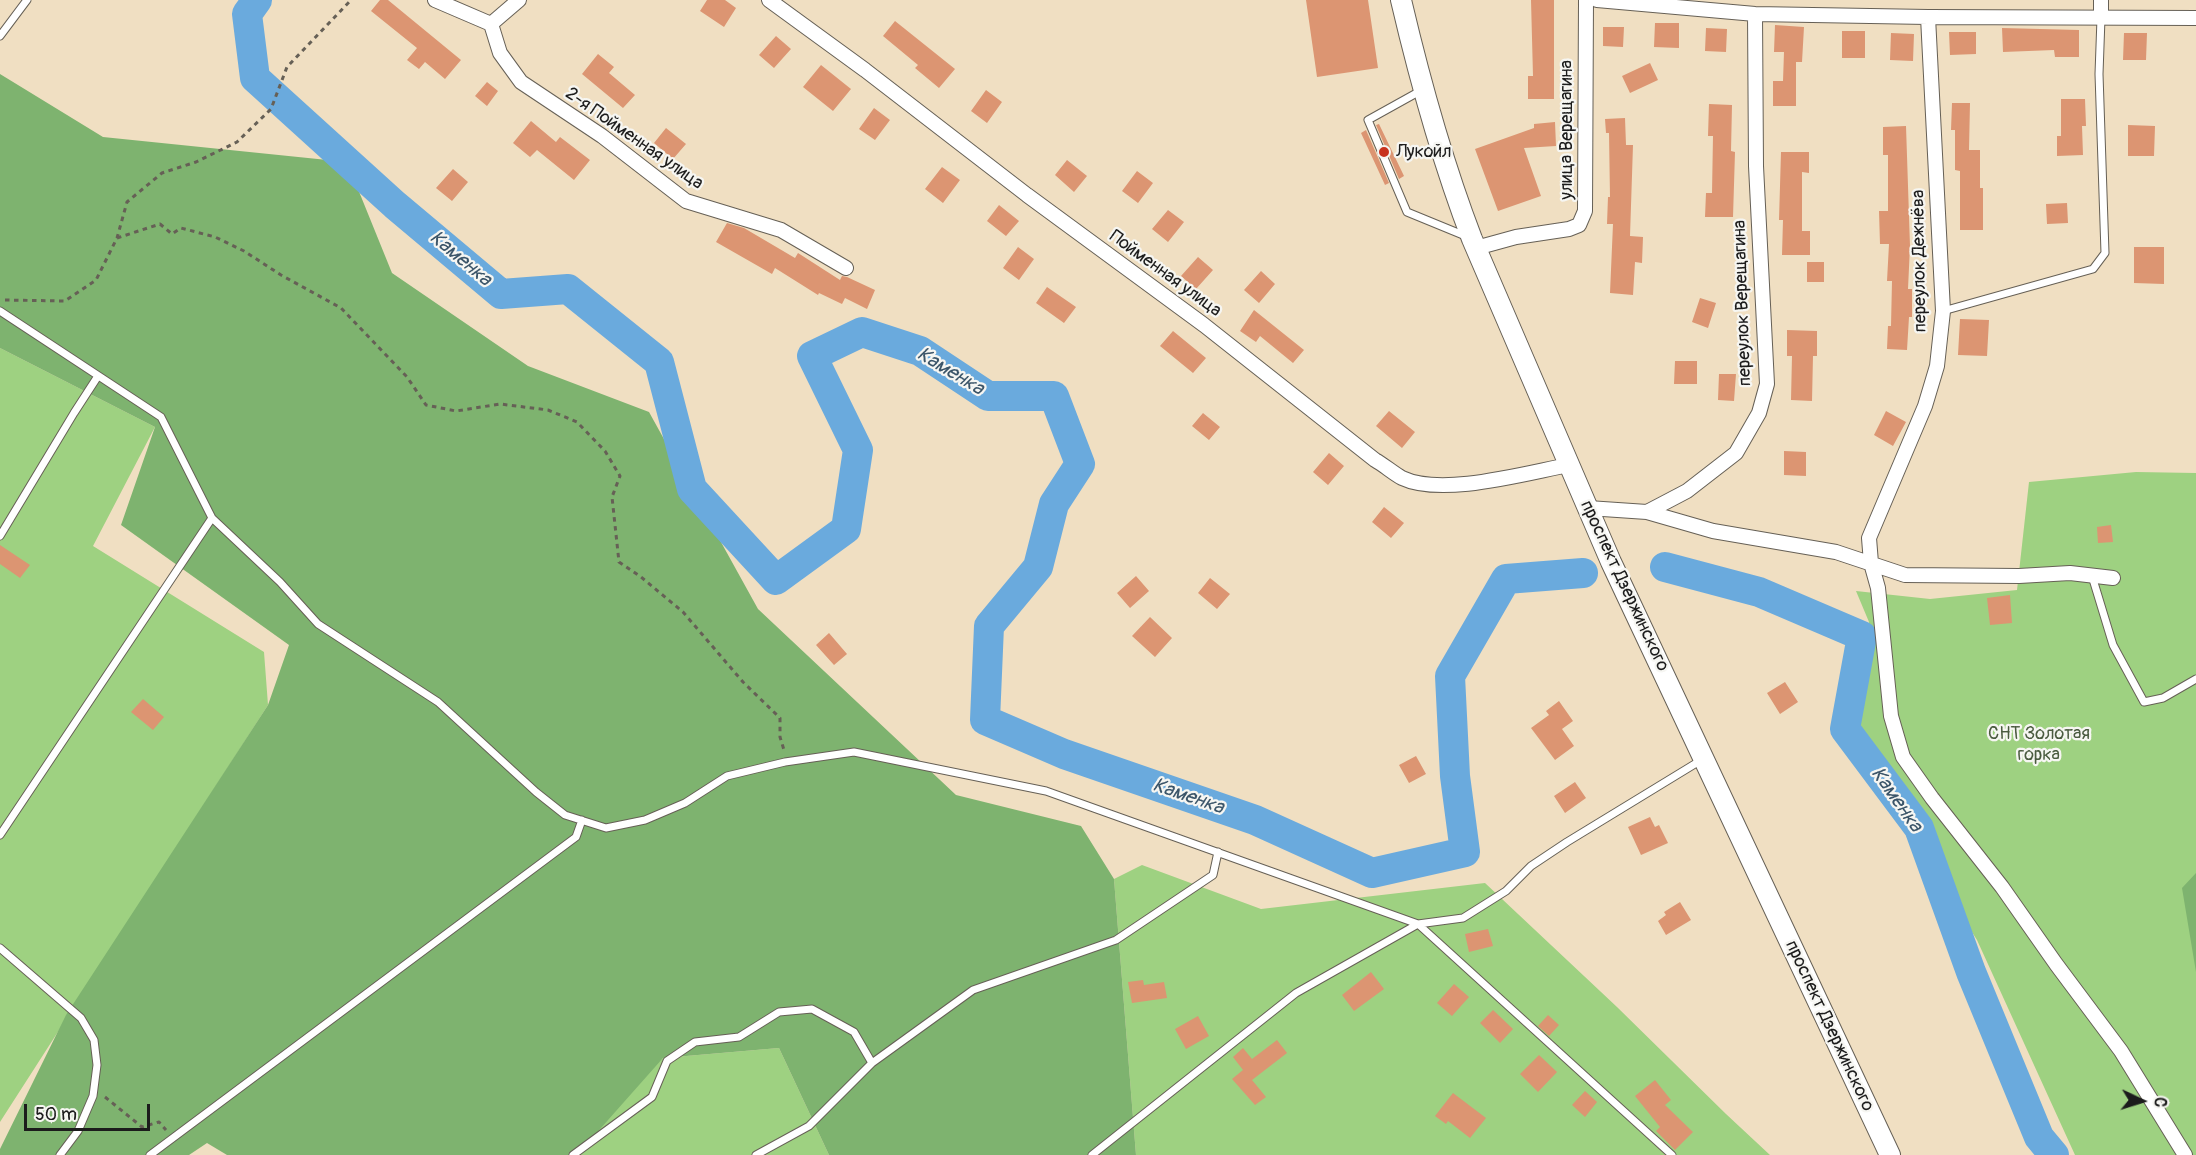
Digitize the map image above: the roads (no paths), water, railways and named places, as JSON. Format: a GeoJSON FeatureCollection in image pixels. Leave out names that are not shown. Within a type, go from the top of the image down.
{"type":"FeatureCollection","features":[{"type":"Feature","properties":{"kind":"street"},"geometry":{"type":"LineString","coordinates":[[435,0],[491,24],[519,0]]}},
{"type":"Feature","properties":{"kind":"street","name":"Пойменная улица"},"geometry":{"type":"LineString","coordinates":[[769,0],[866,70],[1027,195],[1204,325],[1375,459],[1403,478],[1427,484],[1460,484],[1569,465]]}},
{"type":"Feature","properties":{"kind":"street","name":"проспект Дзержинского"},"geometry":{"type":"LineString","coordinates":[[1401,0],[1422,90],[1454,192],[1474,244],[1588,508],[1703,759],[1890,1155]]}},
{"type":"Feature","properties":{"kind":"street","name":"улица Верещагина"},"geometry":{"type":"LineString","coordinates":[[1474,244],[1569,229],[1579,225],[1585,211],[1586,0]]}},
{"type":"Feature","properties":{"kind":"street"},"geometry":{"type":"LineString","coordinates":[[1597,0],[1755,14],[2196,18]]}},
{"type":"Feature","properties":{"kind":"street"},"geometry":{"type":"LineString","coordinates":[[2101,0],[2101,17]]}},
{"type":"Feature","properties":{"kind":"street","name":"переулок Верещагина"},"geometry":{"type":"LineString","coordinates":[[1647,512],[1687,491],[1736,453],[1760,413],[1767,384],[1756,166],[1755,14]]}},
{"type":"Feature","properties":{"kind":"street","name":"переулок Дежнёва"},"geometry":{"type":"LineString","coordinates":[[1928,17],[1943,311],[1936,366],[1925,406],[1869,538],[1871,563],[1878,588],[1891,716],[1903,757],[2002,887],[2055,964],[2121,1051],[2185,1155]]}},
{"type":"Feature","properties":{"kind":"street","name":"2-я Пойменная улица"},"geometry":{"type":"LineString","coordinates":[[491,24],[500,53],[520,82],[602,136],[686,201],[781,230],[846,268]]}},
{"type":"Feature","properties":{"kind":"street"},"geometry":{"type":"LineString","coordinates":[[1588,508],[1647,512],[1713,531],[1836,552],[1905,575],[2019,576],[2070,573],[2113,578]]}},
{"type":"Feature","properties":{"kind":"lane"},"geometry":{"type":"LineString","coordinates":[[0,36],[27,0]]}},
{"type":"Feature","properties":{"kind":"lane"},"geometry":{"type":"LineString","coordinates":[[1943,311],[2093,269],[2105,253],[2099,74],[2101,17]]}},
{"type":"Feature","properties":{"kind":"lane"},"geometry":{"type":"LineString","coordinates":[[1422,90],[1368,120],[1407,212],[1474,244]]}},
{"type":"Feature","properties":{"kind":"lane"},"geometry":{"type":"LineString","coordinates":[[0,311],[161,417],[212,518],[280,582],[318,624],[438,702],[536,792],[565,815],[606,828],[645,820],[685,803],[727,776],[784,762],[855,752],[1046,791],[1418,924],[1672,1155]]}},
{"type":"Feature","properties":{"kind":"lane"},"geometry":{"type":"LineString","coordinates":[[0,536],[98,376]]}},
{"type":"Feature","properties":{"kind":"lane"},"geometry":{"type":"LineString","coordinates":[[0,835],[212,518]]}},
{"type":"Feature","properties":{"kind":"lane"},"geometry":{"type":"LineString","coordinates":[[2092,576],[2113,645],[2144,702],[2163,698],[2196,679]]}},
{"type":"Feature","properties":{"kind":"lane"},"geometry":{"type":"LineString","coordinates":[[1092,1155],[1296,993],[1418,924],[1462,918],[1506,891],[1531,866],[1567,842],[1703,759]]}},
{"type":"Feature","properties":{"kind":"lane"},"geometry":{"type":"LineString","coordinates":[[150,1155],[576,837],[582,820]]}},
{"type":"Feature","properties":{"kind":"lane"},"geometry":{"type":"LineString","coordinates":[[756,1155],[809,1125],[872,1063],[973,990],[1116,940],[1213,875],[1218,852]]}},
{"type":"Feature","properties":{"kind":"lane"},"geometry":{"type":"LineString","coordinates":[[0,948],[81,1018],[94,1040],[97,1065],[94,1090],[78,1131],[60,1155]]}},
{"type":"Feature","properties":{"kind":"lane"},"geometry":{"type":"LineString","coordinates":[[573,1155],[652,1097],[667,1061],[695,1042],[739,1037],[779,1012],[812,1009],[854,1032],[872,1063]]}},
{"type":"Feature","properties":{"kind":"waterway","name":"Каменка"},"geometry":{"type":"LineString","coordinates":[[257,0],[247,14],[255,78],[395,205],[501,294],[568,289],[659,362],[692,489],[776,580],[846,529],[858,450],[812,356],[862,332],[920,351],[988,396],[1054,396],[1080,464],[1054,504],[1038,567],[989,626],[985,720],[1064,754],[1255,820],[1372,873],[1465,852],[1455,776],[1450,676],[1506,579],[1583,573]]}},
{"type":"Feature","properties":{"kind":"waterway","name":"Каменка"},"geometry":{"type":"LineString","coordinates":[[1665,567],[1759,592],[1862,636],[1845,729],[1919,828],[1971,972],[2039,1137],[2054,1155]]}},
{"type":"Feature","properties":{"kind":"place","name":"Лукойл"},"geometry":{"type":"Point","coordinates":[1384,152]}},
{"type":"Feature","properties":{"kind":"park label","name":"СНТ Золотая горка"},"geometry":{"type":"Point","coordinates":[2039,744]}}]}
